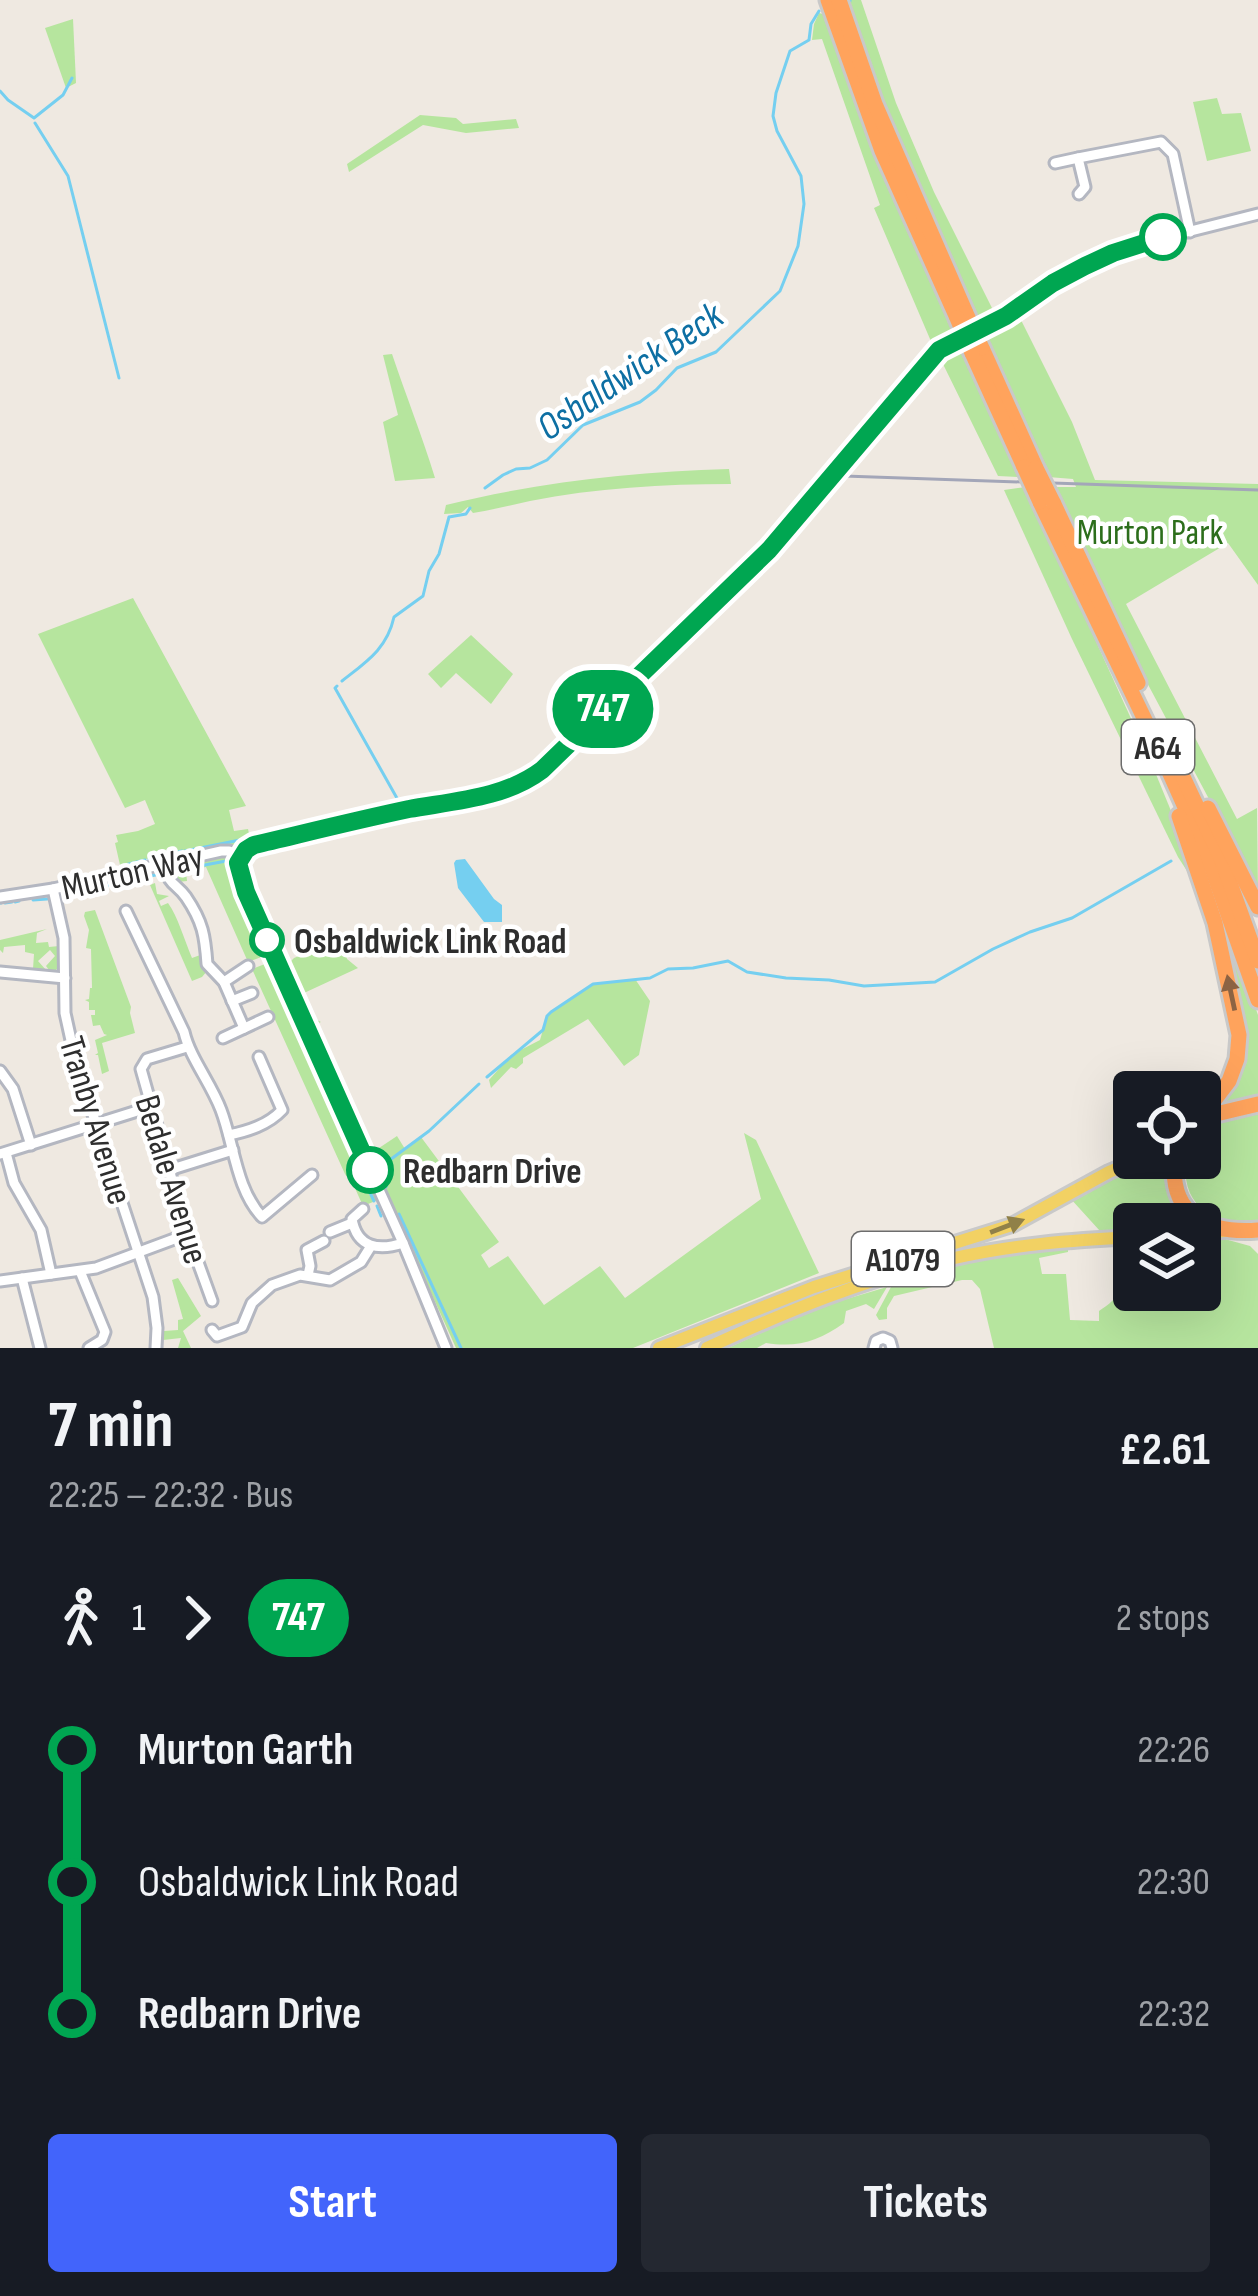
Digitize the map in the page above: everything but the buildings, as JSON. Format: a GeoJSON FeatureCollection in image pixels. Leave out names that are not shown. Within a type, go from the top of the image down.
{"type":"FeatureCollection","features":[{"type":"Feature","properties":{"kind":"highway","name":"A64"},"geometry":{"type":"LineString","coordinates":[[828,0],[882,151],[1030,467],[1175,757],[1228,878],[1258,962]]}},
{"type":"Feature","properties":{"kind":"highway","name":"A64"},"geometry":{"type":"LineString","coordinates":[[839,0],[875,104],[961,315]]}},
{"type":"Feature","properties":{"kind":"highway","name":"A64"},"geometry":{"type":"LineString","coordinates":[[1047,502],[1210,863],[1258,1000]]}},
{"type":"Feature","properties":{"kind":"highway"},"geometry":{"type":"LineString","coordinates":[[1133,695],[1207,894],[1238,1024],[1234,1070],[1221,1095]]}},
{"type":"Feature","properties":{"kind":"highway"},"geometry":{"type":"LineString","coordinates":[[1175,757],[1192,778],[1258,908]]}},
{"type":"Feature","properties":{"kind":"highway"},"geometry":{"type":"LineString","coordinates":[[1221,1113],[1258,1104]]}},
{"type":"Feature","properties":{"kind":"highway"},"geometry":{"type":"LineString","coordinates":[[1174,1179],[1184,1207],[1208,1225],[1258,1246]]}},
{"type":"Feature","properties":{"kind":"highway"},"geometry":{"type":"LineString","coordinates":[[1229,1231],[1258,1230]]}},
{"type":"Feature","properties":{"kind":"main road","name":"A1079"},"geometry":{"type":"LineString","coordinates":[[659,1348],[814,1287],[1012,1225],[1113,1170]]}},
{"type":"Feature","properties":{"kind":"main road"},"geometry":{"type":"LineString","coordinates":[[1221,1232],[1229,1231]]}},
{"type":"Feature","properties":{"kind":"main road","name":"A1079"},"geometry":{"type":"LineString","coordinates":[[706,1348],[823,1298],[953,1258],[1021,1246],[1113,1239]]}},
{"type":"Feature","properties":{"kind":"street"},"geometry":{"type":"LineString","coordinates":[[1055,164],[1154,142],[1166,144],[1173,154],[1190,232]]}},
{"type":"Feature","properties":{"kind":"street"},"geometry":{"type":"LineString","coordinates":[[1078,158],[1086,191]]}},
{"type":"Feature","properties":{"kind":"street","name":"Murton Way"},"geometry":{"type":"LineString","coordinates":[[0,898],[54,895],[166,870],[225,850],[241,856],[254,845],[526,782],[753,567],[939,350],[1006,316],[1085,266],[1132,247],[1258,214]]}},
{"type":"Feature","properties":{"kind":"street"},"geometry":{"type":"LineString","coordinates":[[241,856],[239,873],[246,892],[446,1348]]}},
{"type":"Feature","properties":{"kind":"street"},"geometry":{"type":"LineString","coordinates":[[166,870],[202,928],[207,964],[224,982],[244,1028]]}},
{"type":"Feature","properties":{"kind":"street","name":"Tranby Avenue"},"geometry":{"type":"LineString","coordinates":[[54,895],[64,938],[67,1026],[156,1313],[156,1348]]}},
{"type":"Feature","properties":{"kind":"street"},"geometry":{"type":"LineString","coordinates":[[126,911],[218,1104],[248,1197],[262,1217]]}},
{"type":"Feature","properties":{"kind":"street"},"geometry":{"type":"LineString","coordinates":[[224,982],[248,967]]}},
{"type":"Feature","properties":{"kind":"street"},"geometry":{"type":"LineString","coordinates":[[0,972],[65,978]]}},
{"type":"Feature","properties":{"kind":"street"},"geometry":{"type":"LineString","coordinates":[[232,1001],[252,993]]}},
{"type":"Feature","properties":{"kind":"street"},"geometry":{"type":"LineString","coordinates":[[223,1038],[268,1018]]}},
{"type":"Feature","properties":{"kind":"street","name":"Bedale Avenue"},"geometry":{"type":"LineString","coordinates":[[187,1047],[147,1059],[141,1069],[184,1235],[212,1301]]}},
{"type":"Feature","properties":{"kind":"street"},"geometry":{"type":"LineString","coordinates":[[264,1062],[282,1110],[294,1117]]}},
{"type":"Feature","properties":{"kind":"street"},"geometry":{"type":"LineString","coordinates":[[0,1071],[13,1088],[31,1145]]}},
{"type":"Feature","properties":{"kind":"street"},"geometry":{"type":"LineString","coordinates":[[51,1274],[41,1230],[3,1153],[150,1107]]}},
{"type":"Feature","properties":{"kind":"street"},"geometry":{"type":"LineString","coordinates":[[229,1135],[263,1124],[282,1110]]}},
{"type":"Feature","properties":{"kind":"street"},"geometry":{"type":"LineString","coordinates":[[169,1170],[232,1150]]}},
{"type":"Feature","properties":{"kind":"street"},"geometry":{"type":"LineString","coordinates":[[250,1228],[306,1176]]}},
{"type":"Feature","properties":{"kind":"street"},"geometry":{"type":"LineString","coordinates":[[308,1275],[304,1247],[352,1223],[362,1209]]}},
{"type":"Feature","properties":{"kind":"street"},"geometry":{"type":"LineString","coordinates":[[352,1223],[359,1238],[371,1246],[382,1249],[403,1243]]}},
{"type":"Feature","properties":{"kind":"street"},"geometry":{"type":"LineString","coordinates":[[0,1281],[104,1266],[184,1235]]}},
{"type":"Feature","properties":{"kind":"street"},"geometry":{"type":"LineString","coordinates":[[212,1330],[217,1336],[242,1327],[251,1303],[272,1285],[291,1277],[308,1275],[326,1281],[337,1277],[361,1262],[371,1246]]}},
{"type":"Feature","properties":{"kind":"street"},"geometry":{"type":"LineString","coordinates":[[80,1271],[105,1332],[89,1348]]}},
{"type":"Feature","properties":{"kind":"street"},"geometry":{"type":"LineString","coordinates":[[22,1278],[40,1348]]}},
{"type":"Feature","properties":{"kind":"street"},"geometry":{"type":"LineString","coordinates":[[874,1348],[883,1338],[892,1348]]}},
{"type":"Feature","properties":{"kind":"green space"},"geometry":{"type":"Polygon","coordinates":[[[847,0],[861,0],[896,103],[995,314],[978,323],[891,128],[847,0]]]}},
{"type":"Feature","properties":{"kind":"green space"},"geometry":{"type":"Polygon","coordinates":[[[819,13],[954,333],[933,346],[874,208],[880,205],[822,39],[812,40],[819,13]]]}},
{"type":"Feature","properties":{"kind":"green space"},"geometry":{"type":"Polygon","coordinates":[[[73,19],[76,83],[66,88],[45,28],[73,19]]]}},
{"type":"Feature","properties":{"kind":"green space"},"geometry":{"type":"Polygon","coordinates":[[[1217,98],[1222,114],[1241,113],[1251,151],[1207,161],[1193,102],[1217,98]]]}},
{"type":"Feature","properties":{"kind":"green space"},"geometry":{"type":"Polygon","coordinates":[[[420,115],[456,118],[463,124],[516,119],[519,128],[466,133],[423,125],[349,172],[347,164],[420,115]]]}},
{"type":"Feature","properties":{"kind":"green space","name":"Murton Park"},"geometry":{"type":"Polygon","coordinates":[[[1017,312],[1095,480],[1258,484],[1258,585],[1228,543],[1126,604],[1237,819],[1257,808],[1258,897],[1052,487],[1076,487],[1073,479],[1048,477],[983,333],[1017,312]]]}},
{"type":"Feature","properties":{"kind":"green space"},"geometry":{"type":"Polygon","coordinates":[[[958,343],[1020,477],[998,476],[942,362],[906,395],[932,361],[958,343]]]}},
{"type":"Feature","properties":{"kind":"green space"},"geometry":{"type":"Polygon","coordinates":[[[392,354],[435,478],[395,481],[383,422],[398,415],[383,355],[392,354]]]}},
{"type":"Feature","properties":{"kind":"green space"},"geometry":{"type":"Polygon","coordinates":[[[729,469],[731,484],[605,490],[444,514],[446,505],[551,484],[729,469]]]}},
{"type":"Feature","properties":{"kind":"green space"},"geometry":{"type":"Polygon","coordinates":[[[1026,487],[1153,767],[1198,888],[1178,857],[1004,490],[1026,487]]]}},
{"type":"Feature","properties":{"kind":"green space"},"geometry":{"type":"Polygon","coordinates":[[[133,598],[246,806],[229,810],[234,831],[248,829],[250,838],[239,847],[222,844],[186,855],[183,850],[180,857],[146,859],[146,864],[127,869],[120,865],[116,835],[155,824],[145,800],[125,808],[38,634],[133,598]]]}},
{"type":"Feature","properties":{"kind":"green space"},"geometry":{"type":"Polygon","coordinates":[[[471,635],[513,674],[491,704],[456,673],[441,688],[428,674],[471,635]]]}},
{"type":"Feature","properties":{"kind":"green space"},"geometry":{"type":"Polygon","coordinates":[[[520,773],[519,781],[360,816],[355,810],[518,776],[520,773]]]}},
{"type":"Feature","properties":{"kind":"green space"},"geometry":{"type":"Polygon","coordinates":[[[1200,849],[1258,1015],[1258,1098],[1221,1107],[1243,1050],[1200,849]]]}},
{"type":"Feature","properties":{"kind":"green space"},"geometry":{"type":"Polygon","coordinates":[[[227,858],[232,867],[267,955],[248,962],[206,867],[186,871],[187,881],[173,878],[174,867],[227,858]]]}},
{"type":"Feature","properties":{"kind":"green space"},"geometry":{"type":"Polygon","coordinates":[[[155,883],[157,894],[169,896],[159,901],[172,909],[192,958],[203,954],[207,971],[202,977],[192,981],[150,885],[155,883]]]}},
{"type":"Feature","properties":{"kind":"green space"},"geometry":{"type":"Polygon","coordinates":[[[95,910],[131,1007],[135,1033],[102,1043],[109,1071],[102,1074],[95,1040],[107,1035],[100,1025],[93,1026],[95,1010],[89,1010],[85,1000],[92,988],[84,916],[95,910]]]}},
{"type":"Feature","properties":{"kind":"green space"},"geometry":{"type":"Polygon","coordinates":[[[47,929],[37,933],[36,943],[59,946],[55,971],[46,966],[55,956],[50,950],[38,961],[46,970],[33,969],[34,954],[25,952],[25,945],[0,950],[0,940],[47,929]]]}},
{"type":"Feature","properties":{"kind":"green space"},"geometry":{"type":"Polygon","coordinates":[[[342,938],[347,959],[358,968],[304,993],[315,1019],[321,1022],[313,1025],[303,1012],[287,965],[342,938]]]}},
{"type":"Feature","properties":{"kind":"green space"},"geometry":{"type":"Polygon","coordinates":[[[270,962],[378,1200],[363,1206],[345,1174],[252,969],[270,962]]]}},
{"type":"Feature","properties":{"kind":"green space"},"geometry":{"type":"Polygon","coordinates":[[[635,979],[650,1001],[639,1055],[624,1066],[588,1019],[523,1058],[523,1063],[511,1067],[491,1088],[489,1080],[511,1055],[540,1040],[551,1012],[593,984],[635,979]]]}},
{"type":"Feature","properties":{"kind":"green space"},"geometry":{"type":"Polygon","coordinates":[[[1258,1112],[1258,1223],[1221,1219],[1221,1203],[1197,1203],[1188,1189],[1187,1179],[1221,1179],[1221,1121],[1258,1112]]]}},
{"type":"Feature","properties":{"kind":"green space"},"geometry":{"type":"Polygon","coordinates":[[[744,1133],[756,1140],[819,1273],[633,1348],[456,1348],[365,1147],[369,1138],[376,1150],[397,1136],[405,1149],[421,1137],[499,1242],[481,1255],[489,1268],[508,1256],[544,1305],[600,1266],[625,1298],[761,1199],[744,1133]]]}},
{"type":"Feature","properties":{"kind":"green space"},"geometry":{"type":"Polygon","coordinates":[[[1113,1175],[1113,1179],[1179,1179],[1190,1203],[1113,1203],[1113,1230],[1100,1231],[1070,1198],[1113,1175]]]}},
{"type":"Feature","properties":{"kind":"green space"},"geometry":{"type":"Polygon","coordinates":[[[1221,1238],[1250,1246],[1258,1254],[1258,1348],[994,1348],[980,1289],[972,1280],[894,1296],[887,1319],[879,1320],[876,1315],[891,1287],[947,1275],[957,1265],[1068,1248],[1068,1252],[1039,1258],[1042,1274],[1066,1274],[1070,1320],[1099,1321],[1099,1311],[1113,1299],[1113,1311],[1221,1311],[1221,1238]]]}},
{"type":"Feature","properties":{"kind":"green space"},"geometry":{"type":"Polygon","coordinates":[[[178,1278],[201,1316],[183,1331],[191,1348],[178,1348],[181,1338],[163,1340],[164,1331],[178,1330],[178,1320],[183,1319],[172,1280],[178,1278]]]}},
{"type":"Feature","properties":{"kind":"green space"},"geometry":{"type":"Polygon","coordinates":[[[887,1287],[874,1309],[866,1304],[846,1311],[844,1323],[817,1339],[728,1348],[813,1309],[887,1287]]]}},
{"type":"Feature","properties":{"kind":"water"},"geometry":{"type":"Polygon","coordinates":[[[465,859],[502,905],[502,922],[484,922],[458,888],[454,863],[465,859]]]}},
{"type":"Feature","properties":{"kind":"waterway","name":"Osbaldwick Beck"},"geometry":{"type":"LineString","coordinates":[[485,488],[516,469],[547,460],[583,425],[640,402],[677,368],[716,352],[780,291],[798,246],[804,204],[801,176],[773,116],[776,93],[790,51],[809,40],[819,11]]}},
{"type":"Feature","properties":{"kind":"waterway"},"geometry":{"type":"LineString","coordinates":[[0,91],[34,118],[63,95],[72,78]]}},
{"type":"Feature","properties":{"kind":"waterway"},"geometry":{"type":"LineString","coordinates":[[35,123],[68,176],[119,378]]}},
{"type":"Feature","properties":{"kind":"waterway","name":"Osbaldwick Beck"},"geometry":{"type":"LineString","coordinates":[[342,681],[381,646],[394,617],[423,596],[449,517],[466,514],[470,508]]}},
{"type":"Feature","properties":{"kind":"waterway","name":"Osbaldwick Beck"},"geometry":{"type":"LineString","coordinates":[[337,686],[398,800]]}},
{"type":"Feature","properties":{"kind":"waterway","name":"Osbaldwick Beck"},"geometry":{"type":"LineString","coordinates":[[346,832],[401,819]]}},
{"type":"Feature","properties":{"kind":"waterway","name":"Osbaldwick Beck"},"geometry":{"type":"LineString","coordinates":[[329,836],[342,833]]}},
{"type":"Feature","properties":{"kind":"waterway","name":"Osbaldwick Beck"},"geometry":{"type":"LineString","coordinates":[[252,854],[320,838]]}},
{"type":"Feature","properties":{"kind":"waterway"},"geometry":{"type":"LineString","coordinates":[[185,851],[245,839]]}},
{"type":"Feature","properties":{"kind":"waterway"},"geometry":{"type":"LineString","coordinates":[[168,855],[182,851]]}},
{"type":"Feature","properties":{"kind":"waterway"},"geometry":{"type":"LineString","coordinates":[[155,858],[161,856]]}},
{"type":"Feature","properties":{"kind":"waterway"},"geometry":{"type":"LineString","coordinates":[[125,865],[145,860]]}},
{"type":"Feature","properties":{"kind":"waterway","name":"Osbaldwick Beck"},"geometry":{"type":"LineString","coordinates":[[173,871],[226,861]]}},
{"type":"Feature","properties":{"kind":"waterway"},"geometry":{"type":"LineString","coordinates":[[487,1077],[543,1030],[551,1012],[593,984],[650,978],[668,969],[728,961],[747,972],[864,986],[935,982],[993,949],[1072,918],[1171,861]]}},
{"type":"Feature","properties":{"kind":"waterway"},"geometry":{"type":"LineString","coordinates":[[247,869],[257,896]]}},
{"type":"Feature","properties":{"kind":"waterway","name":"Osbaldwick Beck"},"geometry":{"type":"LineString","coordinates":[[62,895],[160,874]]}},
{"type":"Feature","properties":{"kind":"waterway","name":"Osbaldwick Beck"},"geometry":{"type":"LineString","coordinates":[[33,900],[47,899]]}},
{"type":"Feature","properties":{"kind":"waterway","name":"Osbaldwick Beck"},"geometry":{"type":"LineString","coordinates":[[15,902],[19,901]]}},
{"type":"Feature","properties":{"kind":"waterway","name":"Osbaldwick Beck"},"geometry":{"type":"LineString","coordinates":[[5,903],[12,902]]}},
{"type":"Feature","properties":{"kind":"waterway"},"geometry":{"type":"LineString","coordinates":[[264,913],[280,949]]}},
{"type":"Feature","properties":{"kind":"waterway"},"geometry":{"type":"LineString","coordinates":[[289,969],[312,1021]]}},
{"type":"Feature","properties":{"kind":"waterway"},"geometry":{"type":"LineString","coordinates":[[319,1036],[328,1053]]}},
{"type":"Feature","properties":{"kind":"waterway"},"geometry":{"type":"LineString","coordinates":[[339,1077],[361,1125]]}},
{"type":"Feature","properties":{"kind":"waterway"},"geometry":{"type":"LineString","coordinates":[[379,1168],[429,1131],[479,1084]]}},
{"type":"Feature","properties":{"kind":"waterway"},"geometry":{"type":"LineString","coordinates":[[370,1145],[386,1187]]}},
{"type":"Feature","properties":{"kind":"waterway"},"geometry":{"type":"LineString","coordinates":[[362,1176],[374,1201]]}},
{"type":"Feature","properties":{"kind":"waterway"},"geometry":{"type":"LineString","coordinates":[[377,1206],[381,1216]]}},
{"type":"Feature","properties":{"kind":"waterway"},"geometry":{"type":"LineString","coordinates":[[399,1214],[461,1348]]}},
{"type":"Feature","properties":{"kind":"railway"},"geometry":{"type":"LineString","coordinates":[[844,476],[1258,490]]}},
{"type":"Feature","properties":{"kind":"bus line","name":"747"},"geometry":{"type":"LineString","coordinates":[[370,1170],[246,892],[238,863],[246,850],[526,782],[753,567],[939,350],[1006,316],[1085,266],[1163,237]]}},
{"type":"Feature","properties":{"kind":"place","name":"Osbaldwick Link Road"},"geometry":{"type":"Point","coordinates":[267,940]}},
{"type":"Feature","properties":{"kind":"place","name":"Redbarn Drive"},"geometry":{"type":"Point","coordinates":[370,1170]}}]}
